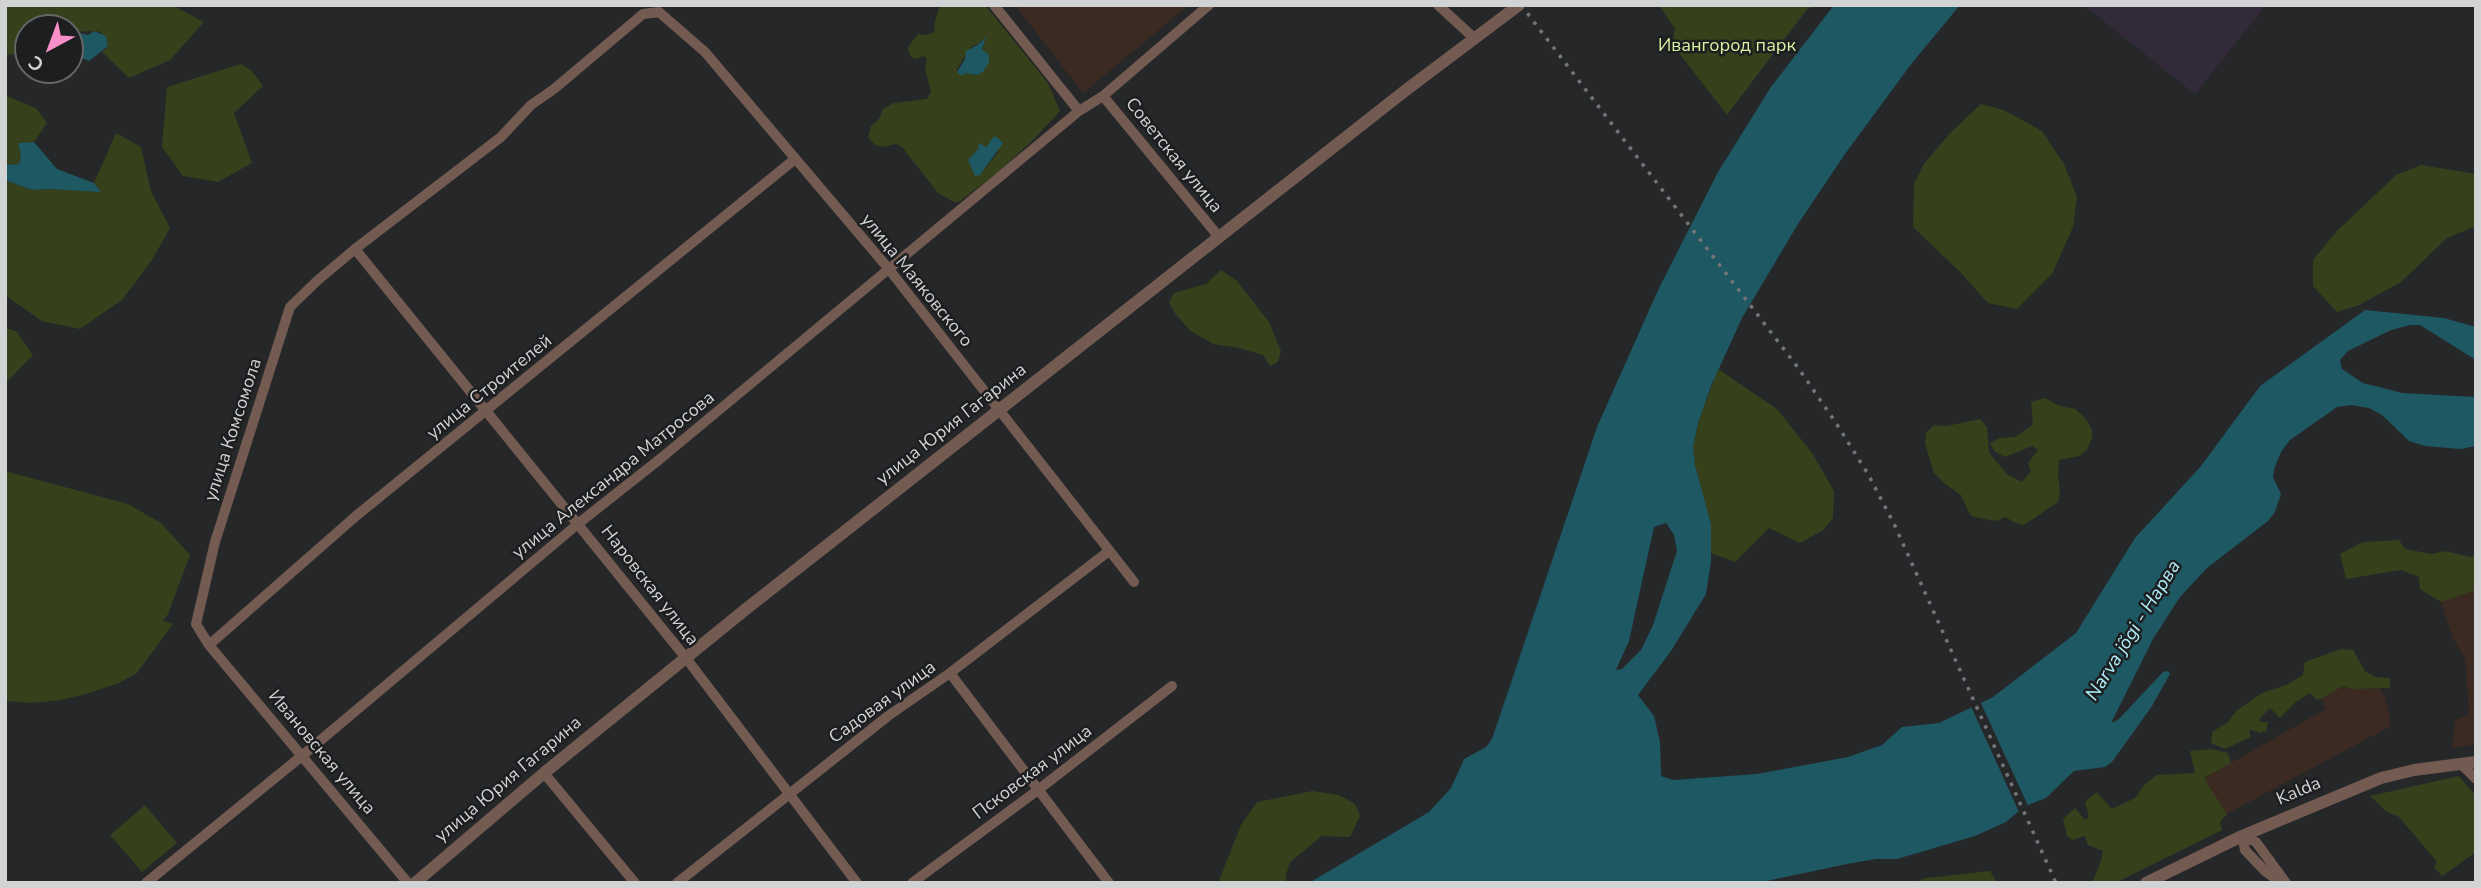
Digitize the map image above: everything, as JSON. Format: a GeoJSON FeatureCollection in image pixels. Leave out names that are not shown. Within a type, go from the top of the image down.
{"type":"FeatureCollection","features":[{"type":"Feature","properties":{"kind":"street"},"geometry":{"type":"LineString","coordinates":[[994,5],[1079,111]]}},
{"type":"Feature","properties":{"kind":"street","name":"улица Александра Матросова"},"geometry":{"type":"LineString","coordinates":[[146,883],[888,268],[1079,111],[1103,96],[1209,5]]}},
{"type":"Feature","properties":{"kind":"street"},"geometry":{"type":"LineString","coordinates":[[1438,5],[1475,39]]}},
{"type":"Feature","properties":{"kind":"street","name":"улица Юрия Гагарина"},"geometry":{"type":"LineString","coordinates":[[415,883],[544,773],[686,658],[1219,237],[1519,5]]}},
{"type":"Feature","properties":{"kind":"street","name":"улица Маяковского"},"geometry":{"type":"LineString","coordinates":[[659,12],[705,52],[888,268],[1134,582]]}},
{"type":"Feature","properties":{"kind":"street","name":"улица Комсомола"},"geometry":{"type":"LineString","coordinates":[[209,645],[196,624],[215,542],[290,307],[355,249],[501,137],[531,105],[602,51],[643,14],[659,12]]}},
{"type":"Feature","properties":{"kind":"street","name":"Советская улица"},"geometry":{"type":"LineString","coordinates":[[1103,96],[1219,237]]}},
{"type":"Feature","properties":{"kind":"street","name":"улица Строителей"},"geometry":{"type":"LineString","coordinates":[[209,645],[356,516],[795,159]]}},
{"type":"Feature","properties":{"kind":"street","name":"Наровская улица"},"geometry":{"type":"LineString","coordinates":[[355,249],[686,658],[857,883]]}},
{"type":"Feature","properties":{"kind":"street","name":"Садовая улица"},"geometry":{"type":"LineString","coordinates":[[677,883],[788,793],[1109,551]]}},
{"type":"Feature","properties":{"kind":"street","name":"Ивановская улица"},"geometry":{"type":"LineString","coordinates":[[209,645],[408,883]]}},
{"type":"Feature","properties":{"kind":"street"},"geometry":{"type":"LineString","coordinates":[[950,673],[1109,883]]}},
{"type":"Feature","properties":{"kind":"street","name":"Псковская улица"},"geometry":{"type":"LineString","coordinates":[[912,883],[1172,686]]}},
{"type":"Feature","properties":{"kind":"street","name":"Kalda"},"geometry":{"type":"LineString","coordinates":[[2146,883],[2242,836],[2381,778],[2414,770],[2476,762]]}},
{"type":"Feature","properties":{"kind":"street"},"geometry":{"type":"LineString","coordinates":[[2461,764],[2476,779]]}},
{"type":"Feature","properties":{"kind":"street"},"geometry":{"type":"LineString","coordinates":[[544,773],[635,883]]}},
{"type":"Feature","properties":{"kind":"street"},"geometry":{"type":"LineString","coordinates":[[2242,836],[2245,850],[2266,871],[2284,883]]}},
{"type":"Feature","properties":{"kind":"shaded area"},"geometry":{"type":"Polygon","coordinates":[[[1015,5],[1189,5],[1083,93],[1015,5]]]}},
{"type":"Feature","properties":{"kind":"shaded area"},"geometry":{"type":"Polygon","coordinates":[[[2266,5],[2195,94],[2086,7],[2266,5]]]}},
{"type":"Feature","properties":{"kind":"shaded area"},"geometry":{"type":"Polygon","coordinates":[[[2476,590],[2476,745],[2452,748],[2455,722],[2458,718],[2469,715],[2465,658],[2453,639],[2441,602],[2476,590]]]}},
{"type":"Feature","properties":{"kind":"shaded area"},"geometry":{"type":"Polygon","coordinates":[[[2343,686],[2353,689],[2379,688],[2386,699],[2391,726],[2227,814],[2204,778],[2326,709],[2321,699],[2343,686]]]}},
{"type":"Feature","properties":{"kind":"green space"},"geometry":{"type":"Polygon","coordinates":[[[5,5],[172,5],[204,22],[170,60],[129,78],[102,52],[108,46],[101,32],[84,32],[84,14],[14,14],[14,54],[5,55],[5,5]]]}},
{"type":"Feature","properties":{"kind":"green space"},"geometry":{"type":"Polygon","coordinates":[[[940,5],[985,5],[1048,83],[1060,111],[1002,169],[959,202],[938,193],[902,147],[896,144],[883,147],[875,145],[868,137],[871,126],[879,119],[883,109],[894,103],[927,99],[931,92],[925,68],[927,59],[924,56],[914,59],[909,54],[908,47],[918,34],[934,32],[940,5]],[[985,38],[971,47],[957,69],[961,75],[977,75],[985,38]],[[979,144],[973,154],[980,175],[999,151],[979,144]]]}},
{"type":"Feature","properties":{"kind":"green space","name":"Ивангород парк"},"geometry":{"type":"Polygon","coordinates":[[[1659,5],[1834,5],[1808,8],[1727,115],[1672,44],[1675,29],[1659,5]]]}},
{"type":"Feature","properties":{"kind":"green space"},"geometry":{"type":"Polygon","coordinates":[[[241,64],[252,71],[263,86],[234,113],[252,163],[218,182],[183,176],[162,147],[167,87],[241,64]]]}},
{"type":"Feature","properties":{"kind":"green space"},"geometry":{"type":"Polygon","coordinates":[[[5,95],[37,109],[47,123],[34,142],[19,143],[19,164],[5,165],[5,95]]]}},
{"type":"Feature","properties":{"kind":"green space"},"geometry":{"type":"Polygon","coordinates":[[[1981,104],[2004,110],[2042,131],[2064,164],[2077,197],[2073,227],[2052,274],[2017,309],[1988,303],[1913,227],[1914,184],[1924,164],[1950,133],[1981,104]]]}},
{"type":"Feature","properties":{"kind":"green space"},"geometry":{"type":"Polygon","coordinates":[[[116,133],[141,147],[151,191],[170,228],[152,260],[122,300],[80,329],[42,321],[5,295],[5,180],[32,190],[100,191],[94,183],[116,133]]]}},
{"type":"Feature","properties":{"kind":"green space"},"geometry":{"type":"Polygon","coordinates":[[[2421,165],[2476,174],[2476,226],[2447,238],[2401,282],[2359,305],[2337,312],[2313,286],[2313,260],[2337,231],[2396,175],[2421,165]]]}},
{"type":"Feature","properties":{"kind":"green space"},"geometry":{"type":"Polygon","coordinates":[[[1221,270],[1236,280],[1269,322],[1281,351],[1278,362],[1270,366],[1263,355],[1213,344],[1191,331],[1176,315],[1169,302],[1174,293],[1206,284],[1221,270]]]}},
{"type":"Feature","properties":{"kind":"green space"},"geometry":{"type":"Polygon","coordinates":[[[5,328],[16,331],[33,355],[5,384],[5,328]]]}},
{"type":"Feature","properties":{"kind":"green space"},"geometry":{"type":"Polygon","coordinates":[[[1718,369],[1777,409],[1812,453],[1834,491],[1833,518],[1823,530],[1800,543],[1769,528],[1735,562],[1711,553],[1711,524],[1695,465],[1693,447],[1698,423],[1718,369]]]}},
{"type":"Feature","properties":{"kind":"green space"},"geometry":{"type":"Polygon","coordinates":[[[2044,398],[2060,406],[2075,409],[2086,419],[2092,430],[2087,450],[2080,456],[2059,460],[2058,502],[2024,525],[2005,517],[1996,521],[1970,515],[1961,495],[1934,473],[1925,443],[1926,433],[1934,425],[1947,426],[1980,419],[1987,427],[1989,452],[2007,474],[2022,482],[2031,471],[2028,463],[2038,450],[2032,446],[2005,457],[1994,451],[1990,443],[2000,438],[2015,437],[2033,425],[2031,402],[2044,398]]]}},
{"type":"Feature","properties":{"kind":"green space"},"geometry":{"type":"Polygon","coordinates":[[[5,471],[128,504],[161,523],[190,555],[163,621],[173,624],[137,673],[119,683],[61,700],[31,703],[5,701],[5,471]]]}},
{"type":"Feature","properties":{"kind":"green space"},"geometry":{"type":"Polygon","coordinates":[[[2399,540],[2405,549],[2432,554],[2445,551],[2470,557],[2476,555],[2476,590],[2441,602],[2420,589],[2419,577],[2401,570],[2346,579],[2340,554],[2363,542],[2399,540]]]}},
{"type":"Feature","properties":{"kind":"green space"},"geometry":{"type":"Polygon","coordinates":[[[2341,649],[2353,650],[2365,671],[2375,677],[2390,678],[2390,688],[2352,689],[2343,686],[2321,699],[2316,699],[2310,693],[2280,718],[2270,708],[2259,722],[2268,722],[2266,731],[2261,733],[2249,729],[2251,737],[2225,749],[2211,743],[2212,732],[2228,722],[2236,711],[2262,693],[2286,685],[2303,675],[2305,662],[2341,649]]]}},
{"type":"Feature","properties":{"kind":"green space"},"geometry":{"type":"Polygon","coordinates":[[[2211,749],[2228,753],[2231,763],[2204,778],[2227,814],[2220,822],[2222,830],[2115,883],[2092,883],[2103,851],[2088,845],[2085,836],[2072,840],[2067,836],[2063,819],[2075,808],[2085,820],[2089,817],[2085,802],[2097,792],[2112,809],[2135,798],[2145,784],[2157,775],[2195,773],[2190,751],[2211,749]]]}},
{"type":"Feature","properties":{"kind":"green space"},"geometry":{"type":"Polygon","coordinates":[[[2459,776],[2476,796],[2476,852],[2442,876],[2434,867],[2437,862],[2399,817],[2386,811],[2370,796],[2459,776]]]}},
{"type":"Feature","properties":{"kind":"green space"},"geometry":{"type":"Polygon","coordinates":[[[1312,791],[1339,795],[1355,804],[1360,816],[1350,837],[1322,836],[1290,862],[1286,883],[1218,883],[1241,825],[1257,802],[1312,791]]]}},
{"type":"Feature","properties":{"kind":"green space"},"geometry":{"type":"Polygon","coordinates":[[[145,805],[177,843],[142,872],[110,835],[145,805]]]}},
{"type":"Feature","properties":{"kind":"green space"},"geometry":{"type":"Polygon","coordinates":[[[1990,871],[1997,883],[1912,883],[1926,878],[1990,871]]]}},
{"type":"Feature","properties":{"kind":"water","name":"Narva jõgi - Нарва"},"geometry":{"type":"Polygon","coordinates":[[[1834,5],[1960,5],[1912,63],[1798,224],[1742,318],[1711,386],[1693,447],[1695,465],[1711,524],[1711,561],[1706,594],[1671,651],[1638,695],[1654,716],[1660,742],[1661,776],[1673,780],[1757,774],[1848,757],[1882,745],[1902,727],[1939,723],[1993,697],[2076,633],[2135,538],[2201,466],[2260,386],[2365,310],[2444,318],[2476,327],[2476,360],[2420,325],[2410,325],[2391,330],[2348,351],[2340,360],[2342,369],[2363,383],[2402,393],[2476,397],[2476,446],[2460,449],[2425,446],[2409,441],[2382,415],[2369,408],[2351,405],[2337,407],[2290,440],[2274,469],[2273,477],[2281,494],[2275,512],[2268,521],[2207,568],[2180,597],[2153,639],[2111,723],[2118,720],[2163,672],[2168,671],[2170,674],[2152,706],[2112,762],[2105,767],[2074,771],[2046,798],[2025,806],[2006,822],[1975,836],[1897,859],[1876,859],[1757,883],[1309,883],[1429,812],[1451,788],[1464,759],[1486,747],[1492,739],[1597,427],[1659,288],[1718,172],[1771,87],[1834,5]],[[1666,523],[1654,527],[1629,641],[1616,670],[1622,669],[1641,650],[1653,625],[1677,551],[1674,535],[1666,523]]]}},
{"type":"Feature","properties":{"kind":"water"},"geometry":{"type":"Polygon","coordinates":[[[94,31],[106,36],[108,46],[89,61],[84,59],[84,34],[94,31]]]}},
{"type":"Feature","properties":{"kind":"water"},"geometry":{"type":"Polygon","coordinates":[[[986,37],[982,49],[989,55],[989,62],[983,72],[977,75],[965,73],[962,76],[957,72],[965,59],[966,51],[986,37]]]}},
{"type":"Feature","properties":{"kind":"water"},"geometry":{"type":"Polygon","coordinates":[[[993,137],[1003,143],[980,175],[975,176],[968,160],[979,148],[978,143],[987,147],[993,137]]]}},
{"type":"Feature","properties":{"kind":"water"},"geometry":{"type":"Polygon","coordinates":[[[34,142],[57,169],[94,183],[101,192],[32,190],[5,180],[5,165],[19,164],[21,155],[18,143],[34,142]]]}},
{"type":"Feature","properties":{"kind":"pier"},"geometry":{"type":"Polygon","coordinates":[[[1979,699],[2029,808],[2020,814],[1970,704],[1979,699]]]}},
{"type":"Feature","properties":{"kind":"railway"},"geometry":{"type":"LineString","coordinates":[[1521,5],[1799,369],[1868,474],[1895,526],[2056,883]]}}]}
